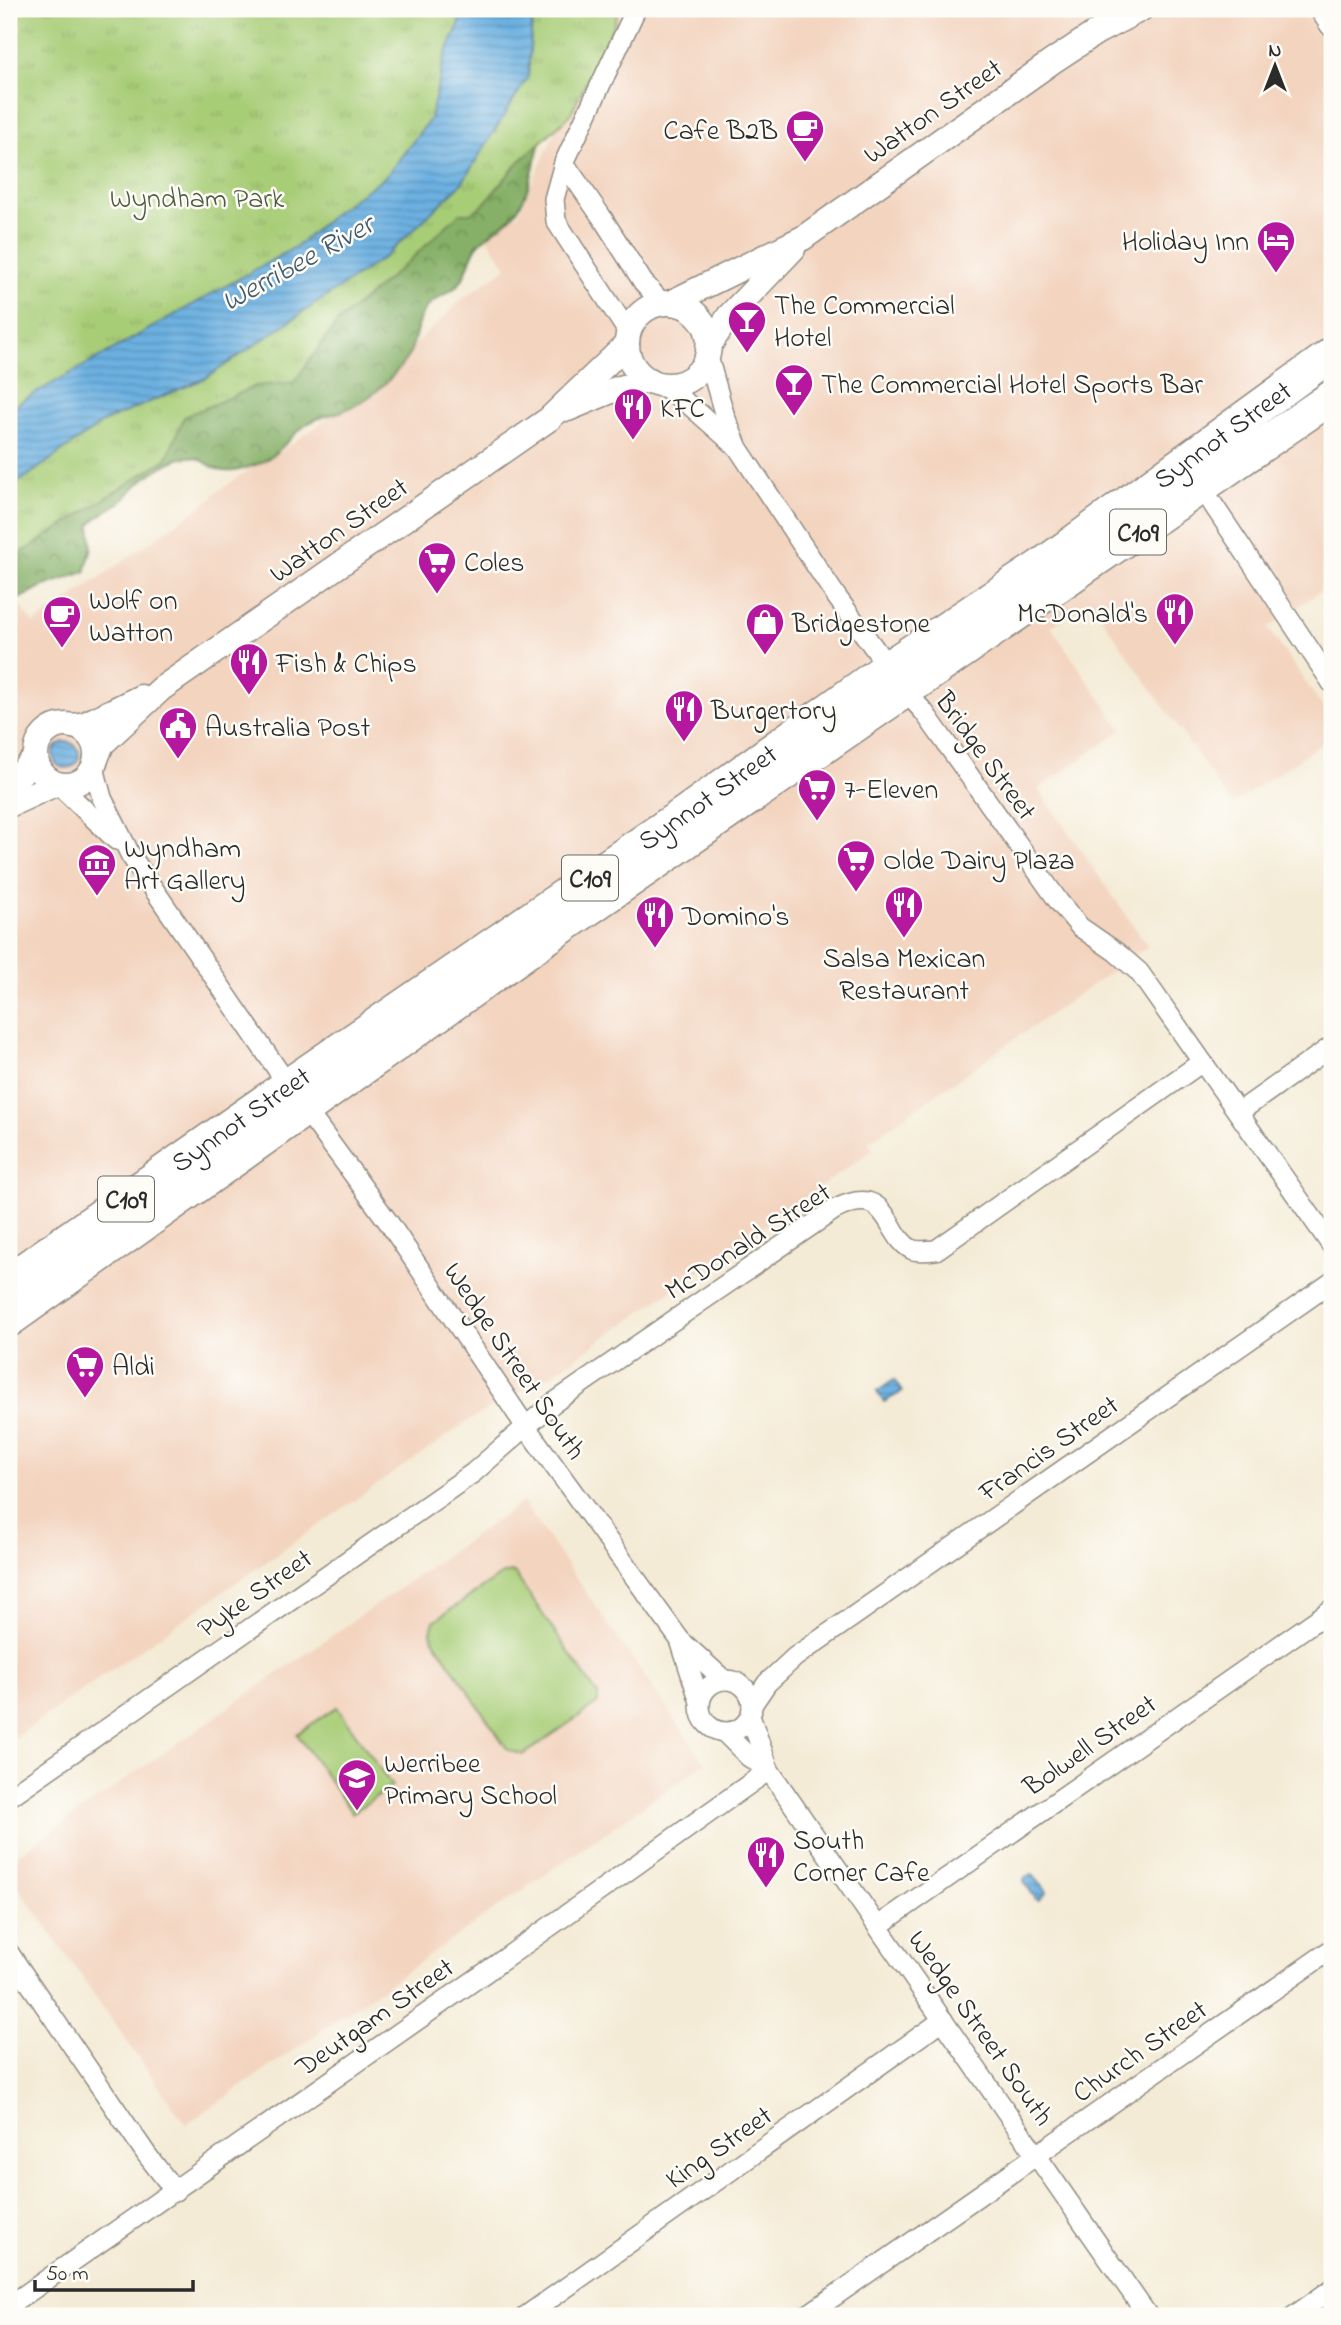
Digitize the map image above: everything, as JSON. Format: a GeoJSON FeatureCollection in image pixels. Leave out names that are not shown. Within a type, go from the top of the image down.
{"type":"FeatureCollection","features":[{"type":"Feature","properties":{"kind":"highway"},"geometry":{"type":"LineString","coordinates":[[1320,363],[1330,398]]}},
{"type":"Feature","properties":{"kind":"highway","name":"Synnot Street"},"geometry":{"type":"LineString","coordinates":[[897,679],[1042,565],[1320,363]]}},
{"type":"Feature","properties":{"kind":"highway","name":"Synnot Street"},"geometry":{"type":"LineString","coordinates":[[9,1320],[77,1252],[297,1097],[897,679],[1202,488],[1330,398]]}},
{"type":"Feature","properties":{"kind":"highway"},"geometry":{"type":"LineString","coordinates":[[1174,470],[1202,488]]}},
{"type":"Feature","properties":{"kind":"highway","name":"Synnot Street"},"geometry":{"type":"LineString","coordinates":[[9,1280],[77,1252]]}},
{"type":"Feature","properties":{"kind":"street"},"geometry":{"type":"LineString","coordinates":[[628,338],[641,313],[666,303],[683,306],[694,313],[707,334],[708,350],[703,365],[685,381],[655,382],[633,365],[628,338],[556,221],[554,199],[564,163],[636,9]]}},
{"type":"Feature","properties":{"kind":"street","name":"Watton Street"},"geometry":{"type":"LineString","coordinates":[[1097,33],[1120,9]]}},
{"type":"Feature","properties":{"kind":"street","name":"Watton Street"},"geometry":{"type":"LineString","coordinates":[[666,303],[803,238],[1097,33],[1141,9]]}},
{"type":"Feature","properties":{"kind":"street"},"geometry":{"type":"LineString","coordinates":[[1322,9],[1332,24]]}},
{"type":"Feature","properties":{"kind":"street"},"geometry":{"type":"LineString","coordinates":[[564,163],[643,282],[666,303]]}},
{"type":"Feature","properties":{"kind":"street","name":"Watton Street"},"geometry":{"type":"LineString","coordinates":[[708,350],[729,316],[803,238]]}},
{"type":"Feature","properties":{"kind":"street","name":"Watton Street"},"geometry":{"type":"LineString","coordinates":[[95,764],[102,744],[162,690],[549,419],[628,338]]}},
{"type":"Feature","properties":{"kind":"street","name":"Bridge Street"},"geometry":{"type":"LineString","coordinates":[[708,350],[725,417],[738,448],[836,596],[924,712],[1059,902],[1080,927],[1139,972],[1332,1246]]}},
{"type":"Feature","properties":{"kind":"street","name":"Watton Street"},"geometry":{"type":"LineString","coordinates":[[549,419],[616,390],[655,382]]}},
{"type":"Feature","properties":{"kind":"street","name":"Bridge Street"},"geometry":{"type":"LineString","coordinates":[[655,382],[693,408],[738,448]]}},
{"type":"Feature","properties":{"kind":"street"},"geometry":{"type":"LineString","coordinates":[[1202,488],[1332,683]]}},
{"type":"Feature","properties":{"kind":"street","name":"Watton Street"},"geometry":{"type":"LineString","coordinates":[[72,726],[85,724],[136,698],[162,690]]}},
{"type":"Feature","properties":{"kind":"street"},"geometry":{"type":"LineString","coordinates":[[9,805],[57,785],[68,786],[83,780],[95,764],[93,742],[88,735],[72,726],[56,727],[43,735],[36,750],[35,758],[41,774],[57,785]]}},
{"type":"Feature","properties":{"kind":"street"},"geometry":{"type":"LineString","coordinates":[[9,786],[35,758]]}},
{"type":"Feature","properties":{"kind":"street","name":"Wedge Street South"},"geometry":{"type":"LineString","coordinates":[[95,764],[102,798],[131,856],[297,1097],[389,1223],[526,1427],[680,1640],[730,1681]]}},
{"type":"Feature","properties":{"kind":"street","name":"Wedge Street South"},"geometry":{"type":"LineString","coordinates":[[57,785],[131,856]]}},
{"type":"Feature","properties":{"kind":"street"},"geometry":{"type":"LineString","coordinates":[[1239,1112],[1332,1046]]}},
{"type":"Feature","properties":{"kind":"street","name":"McDonald Street"},"geometry":{"type":"LineString","coordinates":[[526,1427],[552,1404],[834,1210],[845,1205],[873,1205],[882,1210],[905,1243],[914,1250],[936,1250],[1202,1062]]}},
{"type":"Feature","properties":{"kind":"street","name":"Francis Street"},"geometry":{"type":"LineString","coordinates":[[751,1711],[767,1684],[795,1657],[1332,1282]]}},
{"type":"Feature","properties":{"kind":"street","name":"Pyke Street"},"geometry":{"type":"LineString","coordinates":[[9,1797],[473,1473],[526,1427]]}},
{"type":"Feature","properties":{"kind":"street","name":"Bolwell Street"},"geometry":{"type":"LineString","coordinates":[[878,1926],[1332,1609]]}},
{"type":"Feature","properties":{"kind":"street","name":"Wedge Street South"},"geometry":{"type":"LineString","coordinates":[[680,1640],[700,1702]]}},
{"type":"Feature","properties":{"kind":"street","name":"Francis Street"},"geometry":{"type":"LineString","coordinates":[[730,1681],[751,1678],[795,1657]]}},
{"type":"Feature","properties":{"kind":"street"},"geometry":{"type":"LineString","coordinates":[[730,1681],[749,1694],[751,1711],[741,1728],[717,1731],[705,1723],[699,1709],[700,1702],[708,1687],[730,1681]]}},
{"type":"Feature","properties":{"kind":"street","name":"Wedge Street South"},"geometry":{"type":"LineString","coordinates":[[751,1711],[769,1770],[1148,2316]]}},
{"type":"Feature","properties":{"kind":"street","name":"Wedge Street South"},"geometry":{"type":"LineString","coordinates":[[724,1732],[748,1757],[769,1770]]}},
{"type":"Feature","properties":{"kind":"street","name":"Deutgam Street"},"geometry":{"type":"LineString","coordinates":[[9,2305],[175,2191],[769,1770]]}},
{"type":"Feature","properties":{"kind":"street","name":"Church Street"},"geometry":{"type":"LineString","coordinates":[[806,2316],[1332,1949]]}},
{"type":"Feature","properties":{"kind":"street"},"geometry":{"type":"LineString","coordinates":[[9,1953],[147,2155],[175,2191]]}},
{"type":"Feature","properties":{"kind":"street","name":"King Street"},"geometry":{"type":"LineString","coordinates":[[526,2316],[943,2021]]}},
{"type":"Feature","properties":{"kind":"street"},"geometry":{"type":"LineString","coordinates":[[1294,2316],[1332,2289]]}},
{"type":"Feature","properties":{"kind":"shaded area"},"geometry":{"type":"Polygon","coordinates":[[[609,9],[1332,9],[1332,583],[1268,628],[1332,720],[1332,736],[1232,805],[1090,601],[1051,627],[1122,730],[1038,789],[1148,946],[868,1142],[873,1150],[554,1373],[470,1420],[9,1741],[9,590],[34,624],[265,458],[267,461],[371,388],[460,301],[507,267],[486,236],[519,213],[609,9]]]}},
{"type":"Feature","properties":{"kind":"shaded area","name":"Werribee Primary School"},"geometry":{"type":"Polygon","coordinates":[[[523,1502],[705,1763],[186,2125],[9,1874],[9,1861],[523,1502]]]}},
{"type":"Feature","properties":{"kind":"green space","name":"Wyndham Park"},"geometry":{"type":"Polygon","coordinates":[[[9,9],[619,9],[613,28],[570,115],[518,163],[483,205],[470,213],[460,213],[338,322],[294,382],[256,386],[184,417],[167,458],[9,561],[9,9]]]}},
{"type":"Feature","properties":{"kind":"green space"},"geometry":{"type":"Polygon","coordinates":[[[544,130],[529,185],[520,206],[477,246],[459,284],[425,309],[407,358],[380,388],[356,405],[307,424],[272,456],[258,464],[222,471],[197,458],[188,457],[162,467],[142,480],[123,500],[101,514],[90,525],[92,547],[85,572],[41,587],[9,604],[9,236],[544,130]]]}},
{"type":"Feature","properties":{"kind":"green space"},"geometry":{"type":"Polygon","coordinates":[[[511,1572],[515,1574],[598,1695],[598,1703],[523,1755],[508,1750],[433,1639],[431,1632],[434,1621],[501,1575],[511,1572]]]}},
{"type":"Feature","properties":{"kind":"green space"},"geometry":{"type":"Polygon","coordinates":[[[337,1707],[392,1786],[352,1813],[297,1734],[337,1707]]]}},
{"type":"Feature","properties":{"kind":"water","name":"Werribee River"},"geometry":{"type":"Polygon","coordinates":[[[460,9],[533,9],[528,77],[462,183],[386,256],[206,378],[105,421],[9,489],[9,411],[23,400],[297,246],[337,211],[387,175],[430,119],[445,56],[459,25],[460,9]]]}},
{"type":"Feature","properties":{"kind":"water"},"geometry":{"type":"Polygon","coordinates":[[[66,742],[76,745],[79,755],[76,765],[66,768],[56,765],[53,755],[56,745],[66,742]]]}},
{"type":"Feature","properties":{"kind":"water"},"geometry":{"type":"Polygon","coordinates":[[[894,1380],[902,1392],[884,1402],[877,1392],[894,1380]]]}},
{"type":"Feature","properties":{"kind":"water"},"geometry":{"type":"Polygon","coordinates":[[[1032,1874],[1047,1892],[1039,1900],[1024,1882],[1025,1878],[1032,1874]]]}},
{"type":"Feature","properties":{"kind":"place","name":"Cafe B2B"},"geometry":{"type":"Point","coordinates":[805,163]}},
{"type":"Feature","properties":{"kind":"place","name":"Holiday Inn"},"geometry":{"type":"Point","coordinates":[1276,274]}},
{"type":"Feature","properties":{"kind":"place","name":"The Commercial Hotel"},"geometry":{"type":"Point","coordinates":[747,354]}},
{"type":"Feature","properties":{"kind":"place","name":"The Commercial Hotel Sports Bar"},"geometry":{"type":"Point","coordinates":[794,417]}},
{"type":"Feature","properties":{"kind":"place","name":"KFC"},"geometry":{"type":"Point","coordinates":[633,441]}},
{"type":"Feature","properties":{"kind":"place","name":"Coles"},"geometry":{"type":"Point","coordinates":[437,595]}},
{"type":"Feature","properties":{"kind":"place","name":"McDonald's"},"geometry":{"type":"Point","coordinates":[1175,646]}},
{"type":"Feature","properties":{"kind":"place","name":"Wolf on Watton"},"geometry":{"type":"Point","coordinates":[62,649]}},
{"type":"Feature","properties":{"kind":"place","name":"Bridgestone"},"geometry":{"type":"Point","coordinates":[765,656]}},
{"type":"Feature","properties":{"kind":"place","name":"Fish & Chips"},"geometry":{"type":"Point","coordinates":[249,696]}},
{"type":"Feature","properties":{"kind":"place","name":"Burgertory"},"geometry":{"type":"Point","coordinates":[684,743]}},
{"type":"Feature","properties":{"kind":"place","name":"Australia Post"},"geometry":{"type":"Point","coordinates":[178,760]}},
{"type":"Feature","properties":{"kind":"place","name":"7-Eleven"},"geometry":{"type":"Point","coordinates":[817,822]}},
{"type":"Feature","properties":{"kind":"place","name":"Olde Dairy Plaza"},"geometry":{"type":"Point","coordinates":[856,893]}},
{"type":"Feature","properties":{"kind":"place","name":"Wyndham Art Gallery"},"geometry":{"type":"Point","coordinates":[97,897]}},
{"type":"Feature","properties":{"kind":"place","name":"Salsa Mexican Restaurant"},"geometry":{"type":"Point","coordinates":[904,939]}},
{"type":"Feature","properties":{"kind":"place","name":"Domino's"},"geometry":{"type":"Point","coordinates":[655,949]}},
{"type":"Feature","properties":{"kind":"place","name":"Aldi"},"geometry":{"type":"Point","coordinates":[85,1399]}},
{"type":"Feature","properties":{"kind":"place","name":"Werribee Primary School"},"geometry":{"type":"Point","coordinates":[357,1812]}},
{"type":"Feature","properties":{"kind":"place","name":"South Corner Cafe"},"geometry":{"type":"Point","coordinates":[766,1889]}}]}
